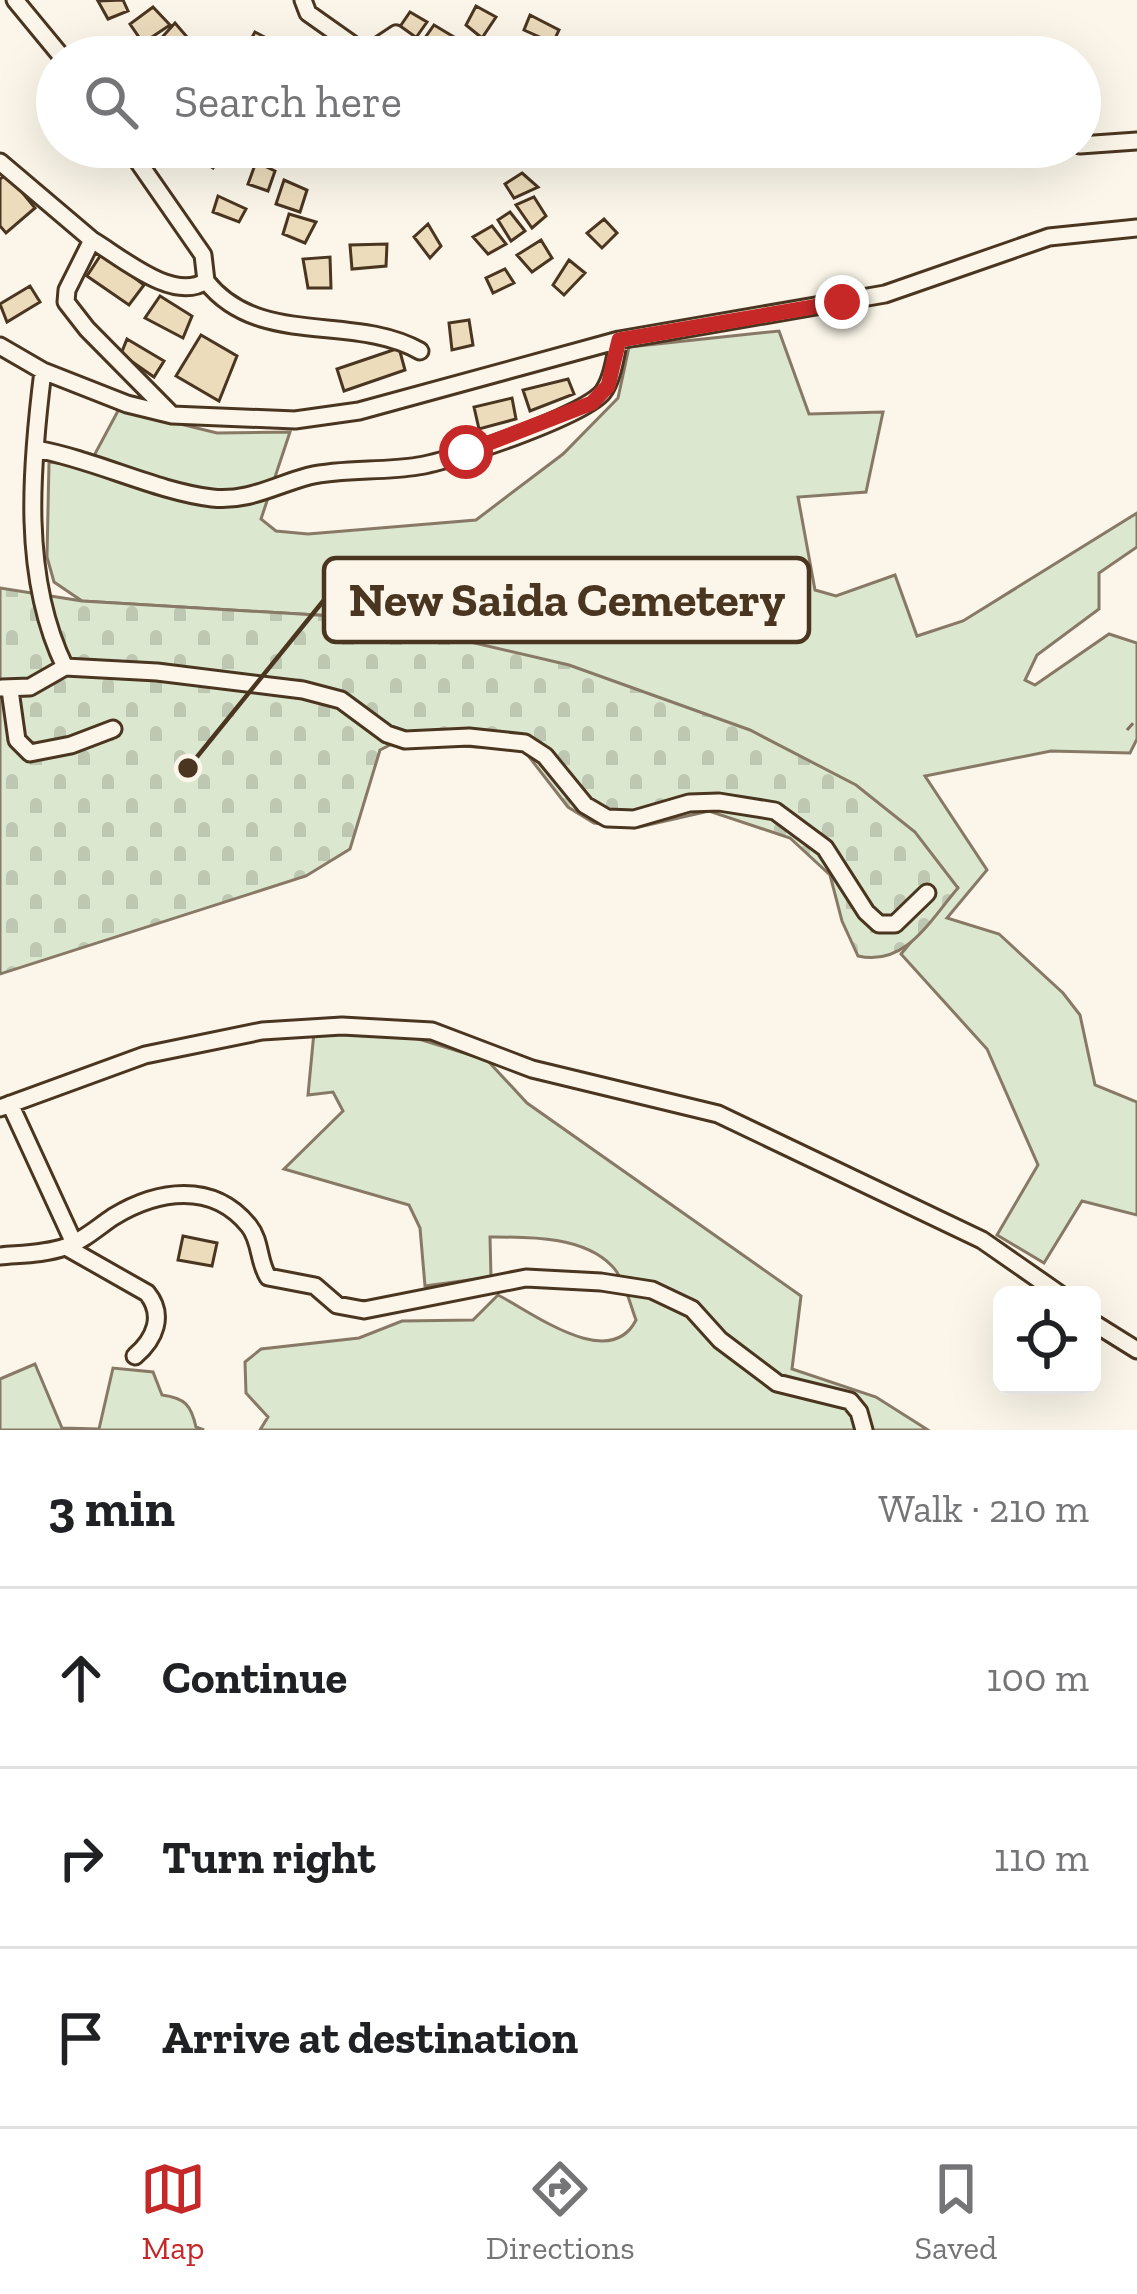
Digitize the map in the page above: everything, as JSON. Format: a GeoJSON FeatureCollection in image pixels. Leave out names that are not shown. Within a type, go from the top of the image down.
{"type":"FeatureCollection","features":[{"type":"Feature","properties":{"kind":"street"},"geometry":{"type":"LineString","coordinates":[[15,0],[45,36]]}},
{"type":"Feature","properties":{"kind":"street"},"geometry":{"type":"LineString","coordinates":[[304,0],[308,13],[341,36]]}},
{"type":"Feature","properties":{"kind":"street"},"geometry":{"type":"LineString","coordinates":[[1101,144],[1137,142]]}},
{"type":"Feature","properties":{"kind":"street"},"geometry":{"type":"LineString","coordinates":[[0,162],[92,240],[171,286],[184,288],[206,280]]}},
{"type":"Feature","properties":{"kind":"street"},"geometry":{"type":"LineString","coordinates":[[142,168],[202,255],[206,280],[238,311],[260,319],[394,339],[420,351]]}},
{"type":"Feature","properties":{"kind":"street"},"geometry":{"type":"LineString","coordinates":[[0,346],[44,371],[127,404],[172,415],[295,420],[359,411],[619,340],[885,294],[1049,237],[1137,228]]}},
{"type":"Feature","properties":{"kind":"street"},"geometry":{"type":"LineString","coordinates":[[92,240],[67,290],[68,307],[172,415]]}},
{"type":"Feature","properties":{"kind":"street"},"geometry":{"type":"LineString","coordinates":[[36,449],[82,458],[190,493],[232,499],[310,476],[421,466],[592,403],[608,386],[619,340]]}},
{"type":"Feature","properties":{"kind":"street"},"geometry":{"type":"LineString","coordinates":[[44,371],[36,449],[35,537],[41,596],[53,645],[64,667]]}},
{"type":"Feature","properties":{"kind":"street"},"geometry":{"type":"LineString","coordinates":[[113,729],[71,745],[30,753],[16,740],[5,689],[42,683],[64,667],[137,670],[303,690],[341,700],[387,734],[404,740],[469,737],[525,743],[544,756],[585,805],[607,818],[634,819],[689,803],[733,803],[775,811],[825,848],[878,924],[895,924],[926,893]]}},
{"type":"Feature","properties":{"kind":"street"},"geometry":{"type":"LineString","coordinates":[[135,1356],[155,1330],[154,1301],[70,1245],[5,1106],[145,1055],[300,1027],[432,1031],[532,1069],[718,1114],[982,1240],[1048,1286]]}},
{"type":"Feature","properties":{"kind":"street"},"geometry":{"type":"LineString","coordinates":[[0,1256],[70,1245],[133,1206],[191,1192],[228,1207],[247,1223],[268,1277],[315,1286],[345,1308],[393,1306],[526,1278],[652,1290],[692,1309],[721,1340],[777,1382],[850,1401],[864,1430]]}},
{"type":"Feature","properties":{"kind":"street"},"geometry":{"type":"LineString","coordinates":[[1101,1328],[1137,1350]]}},
{"type":"Feature","properties":{"kind":"path"},"geometry":{"type":"LineString","coordinates":[[1127,730],[1137,718]]}},
{"type":"Feature","properties":{"kind":"green space"},"geometry":{"type":"Polygon","coordinates":[[[779,331],[809,414],[883,412],[866,492],[798,497],[815,590],[836,596],[895,575],[917,636],[963,621],[1137,513],[1137,547],[1099,573],[1099,609],[1037,655],[1025,680],[1035,685],[1109,634],[1137,643],[1137,739],[1130,753],[1051,751],[925,776],[987,870],[947,918],[999,934],[1063,993],[1080,1015],[1095,1085],[1137,1102],[1137,1215],[1082,1201],[1044,1263],[997,1235],[1038,1165],[987,1049],[901,954],[957,887],[367,618],[82,601],[54,582],[47,557],[49,462],[88,467],[119,409],[217,433],[290,432],[261,519],[276,531],[308,534],[476,520],[563,454],[618,398],[629,347],[779,331]]]}},
{"type":"Feature","properties":{"kind":"green space"},"geometry":{"type":"Polygon","coordinates":[[[0,588],[82,601],[367,618],[569,665],[750,730],[856,785],[915,832],[958,888],[903,948],[875,958],[858,956],[842,921],[830,875],[790,838],[709,811],[635,828],[594,823],[568,807],[523,749],[394,743],[380,750],[350,849],[306,876],[0,974],[0,588]]]}},
{"type":"Feature","properties":{"kind":"green space"},"geometry":{"type":"Polygon","coordinates":[[[314,1032],[396,1032],[487,1060],[527,1103],[801,1296],[792,1369],[876,1397],[928,1430],[260,1430],[268,1417],[246,1393],[245,1362],[261,1349],[359,1338],[402,1321],[473,1320],[498,1295],[550,1325],[590,1340],[608,1341],[624,1335],[636,1320],[612,1266],[586,1249],[555,1240],[490,1237],[491,1277],[425,1286],[420,1228],[409,1205],[284,1169],[343,1111],[333,1092],[308,1095],[314,1032]]]}},
{"type":"Feature","properties":{"kind":"green space"},"geometry":{"type":"Polygon","coordinates":[[[35,1364],[62,1428],[99,1429],[113,1368],[153,1372],[162,1395],[186,1404],[196,1427],[204,1430],[0,1430],[0,1379],[35,1364]]]}},
{"type":"Feature","properties":{"kind":"building"},"geometry":{"type":"Polygon","coordinates":[[[123,0],[128,11],[108,19],[98,1],[123,0]]]}},
{"type":"Feature","properties":{"kind":"building"},"geometry":{"type":"Polygon","coordinates":[[[476,6],[496,17],[483,36],[466,25],[476,6]]]}},
{"type":"Feature","properties":{"kind":"building"},"geometry":{"type":"Polygon","coordinates":[[[153,7],[170,25],[154,36],[138,36],[130,24],[153,7]]]}},
{"type":"Feature","properties":{"kind":"building"},"geometry":{"type":"Polygon","coordinates":[[[410,12],[427,22],[417,36],[399,28],[410,12]]]}},
{"type":"Feature","properties":{"kind":"building"},"geometry":{"type":"Polygon","coordinates":[[[530,15],[559,30],[556,36],[537,36],[524,30],[530,15]]]}},
{"type":"Feature","properties":{"kind":"building"},"geometry":{"type":"Polygon","coordinates":[[[175,23],[186,36],[163,36],[175,23]]]}},
{"type":"Feature","properties":{"kind":"building"},"geometry":{"type":"Polygon","coordinates":[[[434,25],[452,36],[426,36],[434,25]]]}},
{"type":"Feature","properties":{"kind":"building"},"geometry":{"type":"Polygon","coordinates":[[[254,168],[275,171],[268,191],[248,184],[254,168]]]}},
{"type":"Feature","properties":{"kind":"building"},"geometry":{"type":"Polygon","coordinates":[[[522,173],[538,187],[514,198],[505,184],[522,173]]]}},
{"type":"Feature","properties":{"kind":"building"},"geometry":{"type":"Polygon","coordinates":[[[7,174],[35,208],[6,233],[0,226],[0,179],[7,174]]]}},
{"type":"Feature","properties":{"kind":"building"},"geometry":{"type":"Polygon","coordinates":[[[284,180],[307,190],[300,212],[276,204],[284,180]]]}},
{"type":"Feature","properties":{"kind":"building"},"geometry":{"type":"Polygon","coordinates":[[[218,196],[246,209],[239,222],[213,212],[218,196]]]}},
{"type":"Feature","properties":{"kind":"building"},"geometry":{"type":"Polygon","coordinates":[[[534,197],[546,216],[532,228],[516,205],[534,197]]]}},
{"type":"Feature","properties":{"kind":"building"},"geometry":{"type":"Polygon","coordinates":[[[510,212],[525,231],[511,241],[498,220],[510,212]]]}},
{"type":"Feature","properties":{"kind":"building"},"geometry":{"type":"Polygon","coordinates":[[[289,214],[316,222],[305,243],[283,234],[289,214]]]}},
{"type":"Feature","properties":{"kind":"building"},"geometry":{"type":"Polygon","coordinates":[[[604,219],[617,233],[602,248],[587,233],[604,219]]]}},
{"type":"Feature","properties":{"kind":"building"},"geometry":{"type":"Polygon","coordinates":[[[428,224],[441,246],[430,258],[414,237],[428,224]]]}},
{"type":"Feature","properties":{"kind":"building"},"geometry":{"type":"Polygon","coordinates":[[[492,226],[506,244],[488,254],[473,237],[492,226]]]}},
{"type":"Feature","properties":{"kind":"building"},"geometry":{"type":"Polygon","coordinates":[[[541,240],[552,258],[532,272],[517,255],[541,240]]]}},
{"type":"Feature","properties":{"kind":"building"},"geometry":{"type":"Polygon","coordinates":[[[387,244],[386,266],[352,269],[350,245],[387,244]]]}},
{"type":"Feature","properties":{"kind":"building"},"geometry":{"type":"Polygon","coordinates":[[[102,253],[144,285],[129,305],[87,276],[102,253]]]}},
{"type":"Feature","properties":{"kind":"building"},"geometry":{"type":"Polygon","coordinates":[[[330,257],[331,288],[308,288],[303,259],[330,257]]]}},
{"type":"Feature","properties":{"kind":"building"},"geometry":{"type":"Polygon","coordinates":[[[569,260],[585,273],[564,295],[553,285],[569,260]]]}},
{"type":"Feature","properties":{"kind":"building"},"geometry":{"type":"Polygon","coordinates":[[[505,269],[514,283],[493,293],[486,278],[505,269]]]}},
{"type":"Feature","properties":{"kind":"building"},"geometry":{"type":"Polygon","coordinates":[[[30,286],[40,302],[7,322],[0,304],[30,286]]]}},
{"type":"Feature","properties":{"kind":"building"},"geometry":{"type":"Polygon","coordinates":[[[160,296],[192,316],[183,338],[145,318],[160,296]]]}},
{"type":"Feature","properties":{"kind":"building"},"geometry":{"type":"Polygon","coordinates":[[[469,320],[473,345],[452,350],[449,323],[469,320]]]}},
{"type":"Feature","properties":{"kind":"building"},"geometry":{"type":"Polygon","coordinates":[[[201,335],[237,356],[219,401],[176,376],[201,335]]]}},
{"type":"Feature","properties":{"kind":"building"},"geometry":{"type":"Polygon","coordinates":[[[127,339],[164,361],[154,377],[121,354],[127,339]]]}},
{"type":"Feature","properties":{"kind":"building"},"geometry":{"type":"Polygon","coordinates":[[[399,348],[405,370],[344,391],[337,369],[399,348]]]}},
{"type":"Feature","properties":{"kind":"building"},"geometry":{"type":"Polygon","coordinates":[[[568,379],[574,394],[530,411],[523,390],[568,379]]]}},
{"type":"Feature","properties":{"kind":"building"},"geometry":{"type":"Polygon","coordinates":[[[512,398],[516,419],[479,429],[474,407],[512,398]]]}},
{"type":"Feature","properties":{"kind":"building"},"geometry":{"type":"Polygon","coordinates":[[[183,1236],[217,1243],[212,1266],[178,1260],[183,1236]]]}},
{"type":"Feature","properties":{"kind":"place","name":"New Saida Cemetery"},"geometry":{"type":"Point","coordinates":[188,768]}},
{"type":"Feature","properties":{"kind":"route"},"geometry":{"type":"LineString","coordinates":[[466,452],[592,403],[608,386],[619,340],[842,302]]}}]}
